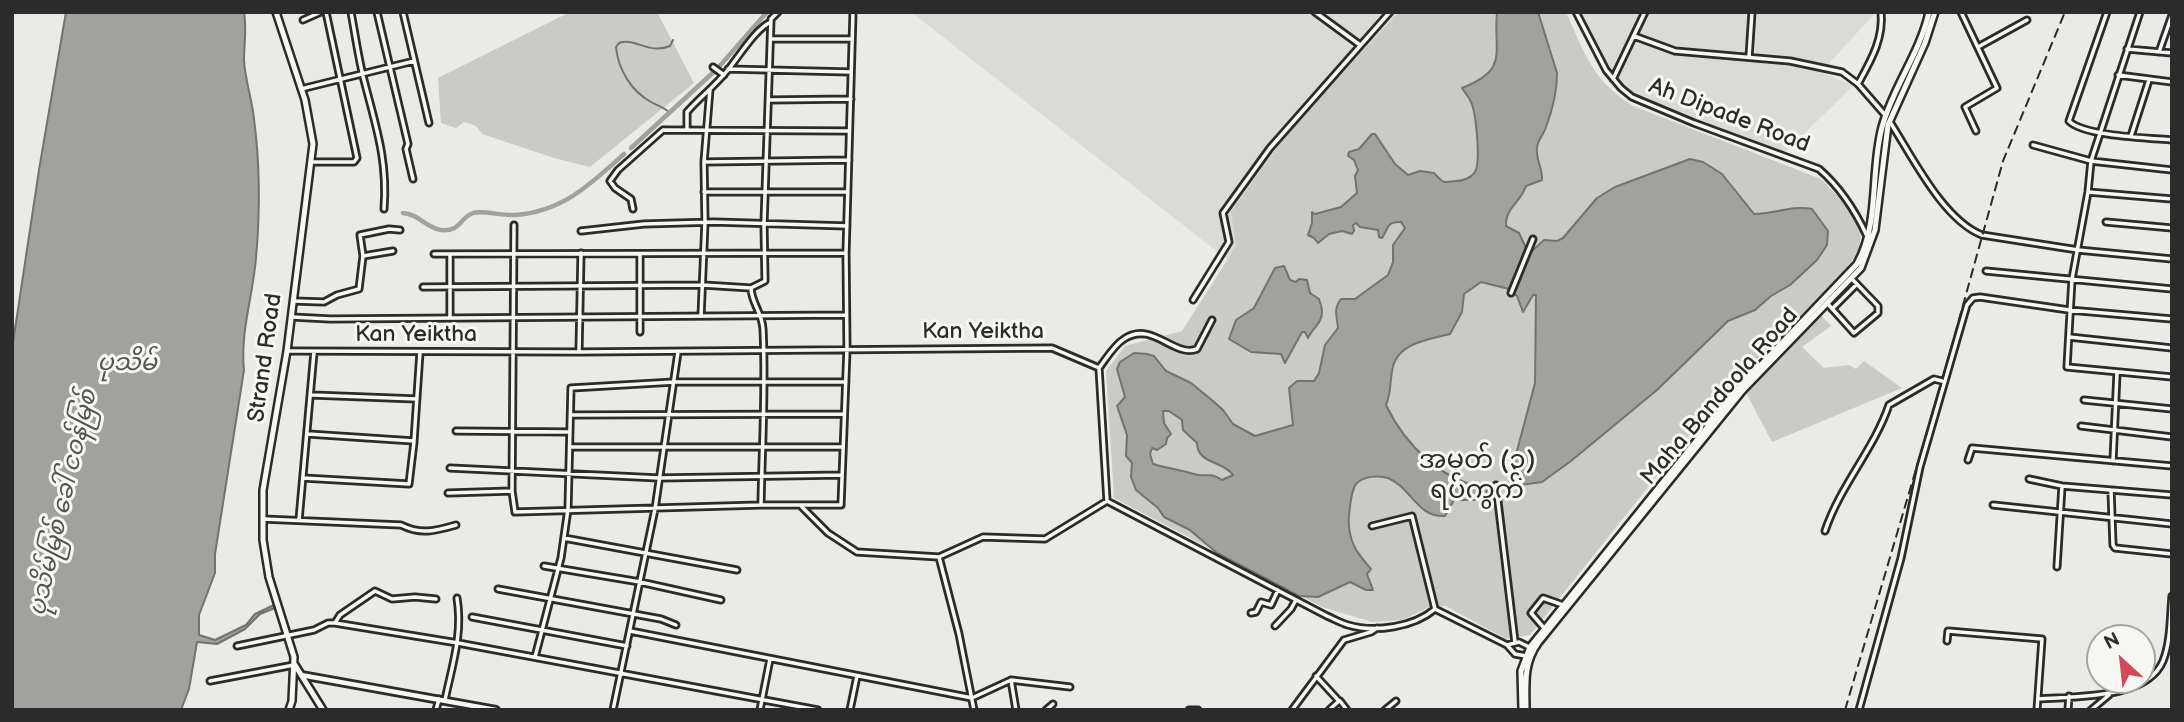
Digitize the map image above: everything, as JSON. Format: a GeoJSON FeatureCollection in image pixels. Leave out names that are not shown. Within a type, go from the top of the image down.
{"type":"FeatureCollection","features":[{"type":"Feature","properties":{"kind":"main road","name":"Strand Road"},"geometry":{"type":"LineString","coordinates":[[276,12],[301,89],[313,144],[292,317],[263,490],[263,540],[269,577],[295,665],[289,710]]}},
{"type":"Feature","properties":{"kind":"main road","name":"Maha Bandoola Road"},"geometry":{"type":"LineString","coordinates":[[1532,648],[1743,390],[1854,282],[1875,230],[1888,118],[1920,43],[1929,12]]}},
{"type":"Feature","properties":{"kind":"main road","name":"Maha Bandoola Road"},"geometry":{"type":"LineString","coordinates":[[1524,710],[1521,671],[1544,628],[1754,371],[1861,258],[1868,238],[1881,133],[1925,43],[1936,13]]}},
{"type":"Feature","properties":{"kind":"main road"},"geometry":{"type":"LineString","coordinates":[[295,665],[323,710]]}},
{"type":"Feature","properties":{"kind":"street"},"geometry":{"type":"LineString","coordinates":[[303,20],[323,12],[341,79],[357,159],[354,162],[312,162]]}},
{"type":"Feature","properties":{"kind":"street"},"geometry":{"type":"LineString","coordinates":[[351,12],[362,74],[384,156],[384,209]]}},
{"type":"Feature","properties":{"kind":"street"},"geometry":{"type":"LineString","coordinates":[[377,12],[408,144],[406,149],[413,179]]}},
{"type":"Feature","properties":{"kind":"street"},"geometry":{"type":"LineString","coordinates":[[403,12],[429,123]]}},
{"type":"Feature","properties":{"kind":"street"},"geometry":{"type":"LineString","coordinates":[[687,129],[687,112],[729,69],[749,41],[771,22],[778,12]]}},
{"type":"Feature","properties":{"kind":"street"},"geometry":{"type":"LineString","coordinates":[[514,225],[512,491],[514,509],[518,513],[568,509],[841,505],[847,349],[846,253],[853,12]]}},
{"type":"Feature","properties":{"kind":"street"},"geometry":{"type":"LineString","coordinates":[[1315,12],[1360,45]]}},
{"type":"Feature","properties":{"kind":"street"},"geometry":{"type":"LineString","coordinates":[[1194,300],[1229,242],[1223,213],[1270,148],[1390,12]]}},
{"type":"Feature","properties":{"kind":"street"},"geometry":{"type":"LineString","coordinates":[[1576,12],[1614,79]]}},
{"type":"Feature","properties":{"kind":"street","name":"Ah Dipade Road"},"geometry":{"type":"LineString","coordinates":[[1645,12],[1614,79],[1632,97],[1643,103],[1819,169],[1834,182],[1851,204],[1871,245]]}},
{"type":"Feature","properties":{"kind":"street"},"geometry":{"type":"LineString","coordinates":[[1749,57],[1752,12]]}},
{"type":"Feature","properties":{"kind":"street"},"geometry":{"type":"LineString","coordinates":[[1858,85],[1873,56],[1882,30],[1881,12]]}},
{"type":"Feature","properties":{"kind":"street"},"geometry":{"type":"LineString","coordinates":[[1929,12],[1936,13]]}},
{"type":"Feature","properties":{"kind":"street"},"geometry":{"type":"LineString","coordinates":[[1961,12],[1997,88],[1965,107],[1976,131]]}},
{"type":"Feature","properties":{"kind":"street"},"geometry":{"type":"LineString","coordinates":[[2107,12],[2070,118],[2072,125],[2099,133],[2172,140]]}},
{"type":"Feature","properties":{"kind":"street"},"geometry":{"type":"LineString","coordinates":[[2140,12],[2091,161],[2069,310],[2067,367],[2172,377]]}},
{"type":"Feature","properties":{"kind":"street"},"geometry":{"type":"LineString","coordinates":[[2159,52],[2172,15]]}},
{"type":"Feature","properties":{"kind":"street"},"geometry":{"type":"LineString","coordinates":[[1978,47],[2027,20]]}},
{"type":"Feature","properties":{"kind":"street"},"geometry":{"type":"LineString","coordinates":[[423,286],[703,285],[751,288],[765,281],[764,224],[771,22]]}},
{"type":"Feature","properties":{"kind":"street"},"geometry":{"type":"LineString","coordinates":[[1634,36],[1675,51],[1790,61],[1842,72],[1858,85],[1888,118],[1950,211],[1970,230],[1982,235],[2078,250],[2172,259]]}},
{"type":"Feature","properties":{"kind":"street"},"geometry":{"type":"LineString","coordinates":[[771,39],[852,38]]}},
{"type":"Feature","properties":{"kind":"street"},"geometry":{"type":"LineString","coordinates":[[2127,49],[2172,53]]}},
{"type":"Feature","properties":{"kind":"street"},"geometry":{"type":"LineString","coordinates":[[301,89],[414,61]]}},
{"type":"Feature","properties":{"kind":"street"},"geometry":{"type":"LineString","coordinates":[[713,66],[722,74]]}},
{"type":"Feature","properties":{"kind":"street"},"geometry":{"type":"LineString","coordinates":[[729,69],[851,72]]}},
{"type":"Feature","properties":{"kind":"street"},"geometry":{"type":"LineString","coordinates":[[2118,75],[2172,82]]}},
{"type":"Feature","properties":{"kind":"street"},"geometry":{"type":"LineString","coordinates":[[2131,136],[2149,80]]}},
{"type":"Feature","properties":{"kind":"street"},"geometry":{"type":"LineString","coordinates":[[701,316],[705,222],[704,162],[710,87]]}},
{"type":"Feature","properties":{"kind":"street"},"geometry":{"type":"LineString","coordinates":[[769,100],[851,99]]}},
{"type":"Feature","properties":{"kind":"street"},"geometry":{"type":"LineString","coordinates":[[633,209],[631,199],[611,185],[611,177],[663,130],[849,131]]}},
{"type":"Feature","properties":{"kind":"street"},"geometry":{"type":"LineString","coordinates":[[2033,145],[2091,161],[2172,170]]}},
{"type":"Feature","properties":{"kind":"street"},"geometry":{"type":"LineString","coordinates":[[704,162],[849,160]]}},
{"type":"Feature","properties":{"kind":"street"},"geometry":{"type":"LineString","coordinates":[[704,192],[848,192]]}},
{"type":"Feature","properties":{"kind":"street"},"geometry":{"type":"LineString","coordinates":[[2088,192],[2172,200]]}},
{"type":"Feature","properties":{"kind":"street"},"geometry":{"type":"LineString","coordinates":[[581,231],[644,224],[705,222],[847,226]]}},
{"type":"Feature","properties":{"kind":"street"},"geometry":{"type":"LineString","coordinates":[[2106,222],[2172,228]]}},
{"type":"Feature","properties":{"kind":"street"},"geometry":{"type":"LineString","coordinates":[[292,301],[324,302],[337,295],[355,292],[359,289],[363,256],[360,235],[389,229],[400,230]]}},
{"type":"Feature","properties":{"kind":"street"},"geometry":{"type":"LineString","coordinates":[[1511,293],[1533,239]]}},
{"type":"Feature","properties":{"kind":"street"},"geometry":{"type":"LineString","coordinates":[[363,256],[393,251]]}},
{"type":"Feature","properties":{"kind":"street"},"geometry":{"type":"LineString","coordinates":[[579,352],[581,253]]}},
{"type":"Feature","properties":{"kind":"street"},"geometry":{"type":"LineString","coordinates":[[433,254],[846,253]]}},
{"type":"Feature","properties":{"kind":"street"},"geometry":{"type":"LineString","coordinates":[[450,254],[450,318]]}},
{"type":"Feature","properties":{"kind":"street"},"geometry":{"type":"LineString","coordinates":[[640,255],[640,332]]}},
{"type":"Feature","properties":{"kind":"street"},"geometry":{"type":"LineString","coordinates":[[1986,271],[2172,289]]}},
{"type":"Feature","properties":{"kind":"street"},"geometry":{"type":"LineString","coordinates":[[1830,306],[1854,333],[1878,313],[1878,306],[1854,282]]}},
{"type":"Feature","properties":{"kind":"street"},"geometry":{"type":"LineString","coordinates":[[751,288],[762,316],[764,351],[761,505]]}},
{"type":"Feature","properties":{"kind":"street"},"geometry":{"type":"LineString","coordinates":[[1859,710],[1901,558],[1920,467],[1967,305],[1980,297],[2069,310],[2172,319]]}},
{"type":"Feature","properties":{"kind":"street"},"geometry":{"type":"LineString","coordinates":[[292,317],[640,318],[847,315]]}},
{"type":"Feature","properties":{"kind":"street"},"geometry":{"type":"LineString","coordinates":[[1107,501],[1099,368],[1122,340],[1139,334],[1154,336],[1187,351],[1197,349],[1212,320]]}},
{"type":"Feature","properties":{"kind":"street"},"geometry":{"type":"LineString","coordinates":[[2069,337],[2172,348]]}},
{"type":"Feature","properties":{"kind":"street","name":"Kan Yeiktha"},"geometry":{"type":"LineString","coordinates":[[287,351],[678,352],[1052,348],[1099,368]]}},
{"type":"Feature","properties":{"kind":"street"},"geometry":{"type":"LineString","coordinates":[[299,520],[314,352]]}},
{"type":"Feature","properties":{"kind":"street"},"geometry":{"type":"LineString","coordinates":[[303,478],[409,484],[421,352]]}},
{"type":"Feature","properties":{"kind":"street"},"geometry":{"type":"LineString","coordinates":[[613,710],[655,509],[678,352]]}},
{"type":"Feature","properties":{"kind":"street"},"geometry":{"type":"LineString","coordinates":[[2113,461],[2117,373]]}},
{"type":"Feature","properties":{"kind":"street"},"geometry":{"type":"LineString","coordinates":[[1825,531],[1830,514],[1882,425],[1889,405],[1934,379],[1942,381]]}},
{"type":"Feature","properties":{"kind":"street"},"geometry":{"type":"LineString","coordinates":[[535,657],[558,568],[568,509],[571,388],[674,382],[846,382]]}},
{"type":"Feature","properties":{"kind":"street"},"geometry":{"type":"LineString","coordinates":[[312,395],[417,399]]}},
{"type":"Feature","properties":{"kind":"street"},"geometry":{"type":"LineString","coordinates":[[2084,400],[2172,409]]}},
{"type":"Feature","properties":{"kind":"street"},"geometry":{"type":"LineString","coordinates":[[571,415],[844,414]]}},
{"type":"Feature","properties":{"kind":"street"},"geometry":{"type":"LineString","coordinates":[[2081,426],[2172,438]]}},
{"type":"Feature","properties":{"kind":"street"},"geometry":{"type":"LineString","coordinates":[[456,430],[570,432]]}},
{"type":"Feature","properties":{"kind":"street"},"geometry":{"type":"LineString","coordinates":[[308,434],[414,441]]}},
{"type":"Feature","properties":{"kind":"street"},"geometry":{"type":"LineString","coordinates":[[570,447],[842,447]]}},
{"type":"Feature","properties":{"kind":"street"},"geometry":{"type":"LineString","coordinates":[[1968,460],[1972,447],[2172,466]]}},
{"type":"Feature","properties":{"kind":"street"},"geometry":{"type":"LineString","coordinates":[[450,468],[659,478],[842,475]]}},
{"type":"Feature","properties":{"kind":"street"},"geometry":{"type":"LineString","coordinates":[[2029,479],[2062,486],[2172,495]]}},
{"type":"Feature","properties":{"kind":"street"},"geometry":{"type":"LineString","coordinates":[[1496,485],[1515,642]]}},
{"type":"Feature","properties":{"kind":"street"},"geometry":{"type":"LineString","coordinates":[[2057,567],[2062,486]]}},
{"type":"Feature","properties":{"kind":"street"},"geometry":{"type":"LineString","coordinates":[[2111,490],[2112,542],[2115,548],[2172,554]]}},
{"type":"Feature","properties":{"kind":"street"},"geometry":{"type":"LineString","coordinates":[[448,493],[512,491]]}},
{"type":"Feature","properties":{"kind":"street"},"geometry":{"type":"LineString","coordinates":[[801,506],[828,533],[857,552],[939,557],[983,537],[1045,539],[1107,501]]}},
{"type":"Feature","properties":{"kind":"street"},"geometry":{"type":"LineString","coordinates":[[1107,501],[1327,616],[1358,627],[1396,627],[1429,615],[1435,609]]}},
{"type":"Feature","properties":{"kind":"street"},"geometry":{"type":"LineString","coordinates":[[1993,505],[2172,524]]}},
{"type":"Feature","properties":{"kind":"street"},"geometry":{"type":"LineString","coordinates":[[1372,526],[1412,516],[1435,609],[1507,645],[1515,654],[1527,656]]}},
{"type":"Feature","properties":{"kind":"street"},"geometry":{"type":"LineString","coordinates":[[263,519],[401,525],[429,533],[456,525]]}},
{"type":"Feature","properties":{"kind":"street"},"geometry":{"type":"LineString","coordinates":[[564,538],[737,570]]}},
{"type":"Feature","properties":{"kind":"street"},"geometry":{"type":"LineString","coordinates":[[939,557],[974,710]]}},
{"type":"Feature","properties":{"kind":"street"},"geometry":{"type":"LineString","coordinates":[[544,566],[640,582],[721,600]]}},
{"type":"Feature","properties":{"kind":"street"},"geometry":{"type":"LineString","coordinates":[[498,589],[669,621],[676,625]]}},
{"type":"Feature","properties":{"kind":"street"},"geometry":{"type":"LineString","coordinates":[[1256,612],[1261,602],[1271,605],[1278,590]]}},
{"type":"Feature","properties":{"kind":"street"},"geometry":{"type":"LineString","coordinates":[[335,623],[340,615],[375,591],[392,599],[436,599]]}},
{"type":"Feature","properties":{"kind":"street"},"geometry":{"type":"LineString","coordinates":[[2156,670],[2162,664],[2168,645],[2172,596]]}},
{"type":"Feature","properties":{"kind":"street"},"geometry":{"type":"LineString","coordinates":[[436,710],[442,699],[458,643],[460,614],[457,598]]}},
{"type":"Feature","properties":{"kind":"street"},"geometry":{"type":"LineString","coordinates":[[1544,628],[1531,613],[1536,605],[1543,598],[1563,605]]}},
{"type":"Feature","properties":{"kind":"street"},"geometry":{"type":"LineString","coordinates":[[1275,626],[1291,610],[1296,600]]}},
{"type":"Feature","properties":{"kind":"street"},"geometry":{"type":"LineString","coordinates":[[1251,613],[1256,612]]}},
{"type":"Feature","properties":{"kind":"street"},"geometry":{"type":"LineString","coordinates":[[1256,612],[1259,618]]}},
{"type":"Feature","properties":{"kind":"street"},"geometry":{"type":"LineString","coordinates":[[472,617],[627,646]]}},
{"type":"Feature","properties":{"kind":"street"},"geometry":{"type":"LineString","coordinates":[[237,646],[335,623],[458,643],[818,710]]}},
{"type":"Feature","properties":{"kind":"street"},"geometry":{"type":"LineString","coordinates":[[1358,627],[1358,635]]}},
{"type":"Feature","properties":{"kind":"street"},"geometry":{"type":"LineString","coordinates":[[1292,710],[1344,640],[1377,628]]}},
{"type":"Feature","properties":{"kind":"street"},"geometry":{"type":"LineString","coordinates":[[630,631],[972,698],[1011,680],[1070,687]]}},
{"type":"Feature","properties":{"kind":"street"},"geometry":{"type":"LineString","coordinates":[[1947,641],[1948,631],[2042,639],[2037,710]]}},
{"type":"Feature","properties":{"kind":"street"},"geometry":{"type":"LineString","coordinates":[[1507,645],[1522,642],[1532,648]]}},
{"type":"Feature","properties":{"kind":"street"},"geometry":{"type":"LineString","coordinates":[[761,710],[770,659]]}},
{"type":"Feature","properties":{"kind":"street"},"geometry":{"type":"LineString","coordinates":[[210,681],[295,665]]}},
{"type":"Feature","properties":{"kind":"street"},"geometry":{"type":"LineString","coordinates":[[300,674],[496,710]]}},
{"type":"Feature","properties":{"kind":"street"},"geometry":{"type":"LineString","coordinates":[[850,710],[858,676]]}},
{"type":"Feature","properties":{"kind":"street"},"geometry":{"type":"LineString","coordinates":[[1316,676],[1347,710]]}},
{"type":"Feature","properties":{"kind":"street"},"geometry":{"type":"LineString","coordinates":[[1011,680],[1016,710]]}},
{"type":"Feature","properties":{"kind":"street"},"geometry":{"type":"LineString","coordinates":[[2038,699],[2110,694]]}},
{"type":"Feature","properties":{"kind":"street"},"geometry":{"type":"LineString","coordinates":[[2091,710],[2110,694]]}},
{"type":"Feature","properties":{"kind":"street"},"geometry":{"type":"LineString","coordinates":[[2068,710],[2069,696]]}},
{"type":"Feature","properties":{"kind":"street"},"geometry":{"type":"LineString","coordinates":[[1329,710],[1339,701]]}},
{"type":"Feature","properties":{"kind":"street"},"geometry":{"type":"LineString","coordinates":[[1385,710],[1396,701]]}},
{"type":"Feature","properties":{"kind":"street"},"geometry":{"type":"LineString","coordinates":[[1046,710],[1053,704]]}},
{"type":"Feature","properties":{"kind":"street"},"geometry":{"type":"LineString","coordinates":[[1189,710],[1198,710]]}},
{"type":"Feature","properties":{"kind":"shaded area"},"geometry":{"type":"Polygon","coordinates":[[[570,12],[657,12],[694,83],[590,167],[482,134],[476,126],[464,122],[456,128],[441,123],[438,78],[570,12]]]}},
{"type":"Feature","properties":{"kind":"shaded area"},"geometry":{"type":"Polygon","coordinates":[[[911,12],[1457,12],[1233,264],[911,12]]]}},
{"type":"Feature","properties":{"kind":"shaded area"},"geometry":{"type":"Polygon","coordinates":[[[1399,12],[1566,12],[1591,65],[1619,96],[1633,106],[1821,179],[1847,206],[1861,233],[1859,252],[1842,274],[1724,392],[1530,635],[1506,639],[1446,606],[1430,607],[1402,620],[1372,622],[1322,607],[1114,498],[1106,371],[1125,346],[1182,331],[1236,246],[1231,212],[1290,130],[1399,12]]]}},
{"type":"Feature","properties":{"kind":"shaded area"},"geometry":{"type":"Polygon","coordinates":[[[1580,12],[1876,12],[1821,72],[1853,86],[1784,153],[1633,95],[1610,70],[1580,12]]]}},
{"type":"Feature","properties":{"kind":"shaded area"},"geometry":{"type":"Polygon","coordinates":[[[1818,312],[1831,326],[1802,347],[1824,368],[1849,365],[1856,369],[1864,361],[1902,388],[1772,442],[1744,389],[1818,312]]]}},
{"type":"Feature","properties":{"kind":"water","name":"ပုသိမ်"},"geometry":{"type":"Polygon","coordinates":[[[66,12],[244,12],[244,60],[253,112],[259,188],[257,241],[244,342],[244,370],[215,554],[215,573],[199,615],[199,635],[215,640],[246,625],[255,614],[274,605],[275,608],[260,614],[245,629],[217,644],[197,642],[189,689],[181,710],[12,710],[12,349],[66,12]]]}},
{"type":"Feature","properties":{"kind":"water"},"geometry":{"type":"Polygon","coordinates":[[[1497,12],[1538,12],[1557,73],[1552,107],[1537,147],[1542,180],[1526,186],[1506,220],[1506,226],[1519,233],[1528,252],[1544,240],[1557,241],[1563,238],[1597,198],[1615,187],[1690,159],[1703,162],[1722,174],[1754,214],[1797,208],[1812,209],[1828,231],[1827,245],[1817,260],[1790,285],[1755,310],[1728,321],[1657,390],[1571,461],[1542,482],[1513,486],[1509,481],[1535,383],[1536,295],[1533,295],[1523,312],[1517,296],[1509,289],[1481,282],[1464,294],[1462,312],[1450,334],[1414,344],[1400,354],[1392,371],[1386,405],[1404,434],[1427,460],[1456,479],[1489,488],[1483,500],[1454,500],[1445,516],[1435,515],[1421,507],[1403,488],[1388,478],[1376,476],[1363,479],[1356,484],[1353,492],[1349,527],[1356,550],[1371,569],[1367,574],[1373,590],[1366,590],[1350,582],[1318,597],[1299,596],[1217,553],[1190,530],[1164,517],[1158,508],[1136,490],[1131,477],[1132,463],[1126,456],[1127,435],[1117,406],[1125,397],[1117,369],[1120,362],[1134,353],[1154,356],[1166,371],[1191,383],[1223,410],[1233,424],[1255,436],[1293,425],[1289,388],[1297,381],[1314,381],[1319,373],[1325,345],[1338,328],[1336,313],[1341,299],[1355,299],[1388,275],[1393,262],[1393,245],[1405,228],[1401,222],[1393,223],[1382,238],[1379,237],[1378,230],[1360,227],[1356,223],[1353,225],[1352,234],[1342,231],[1329,234],[1318,243],[1308,235],[1312,212],[1315,214],[1341,207],[1357,193],[1355,176],[1358,170],[1354,160],[1348,156],[1349,152],[1359,149],[1372,134],[1375,134],[1395,164],[1408,175],[1420,171],[1434,173],[1443,182],[1448,182],[1464,180],[1475,172],[1478,158],[1476,126],[1473,107],[1462,88],[1487,74],[1493,66],[1497,49],[1497,12]],[[1163,411],[1164,423],[1171,434],[1166,444],[1157,450],[1152,448],[1150,454],[1153,464],[1222,480],[1233,475],[1229,470],[1201,455],[1197,443],[1183,430],[1182,420],[1169,411],[1163,411]]]}},
{"type":"Feature","properties":{"kind":"water"},"geometry":{"type":"Polygon","coordinates":[[[1284,266],[1290,280],[1307,280],[1310,293],[1319,299],[1322,311],[1319,322],[1308,338],[1305,332],[1302,332],[1285,363],[1281,354],[1251,352],[1229,339],[1236,320],[1254,308],[1275,268],[1284,266]]]}},
{"type":"Feature","properties":{"kind":"waterway"},"geometry":{"type":"LineString","coordinates":[[631,148],[718,68],[767,12]]}},
{"type":"Feature","properties":{"kind":"waterway"},"geometry":{"type":"LineString","coordinates":[[670,113],[632,86],[623,71],[616,47],[619,43],[630,42],[662,48],[670,46],[673,40]]}},
{"type":"Feature","properties":{"kind":"waterway"},"geometry":{"type":"LineString","coordinates":[[403,213],[441,230],[456,227],[473,213],[532,213],[575,195],[624,154]]}},
{"type":"Feature","properties":{"kind":"railway"},"geometry":{"type":"LineString","coordinates":[[1845,710],[1942,381],[2003,161],[2065,12]]}},
{"type":"Feature","properties":{"kind":"district","name":"အမှတ် (၃) ရပ်ကွက်"},"geometry":{"type":"Point","coordinates":[1477,476]}},
{"type":"Feature","properties":{"kind":"water label","name":"ပုသိမ်မြစ် ခေါ် ငဝန်မြစ်"},"geometry":{"type":"Point","coordinates":[64,503]}}]}
